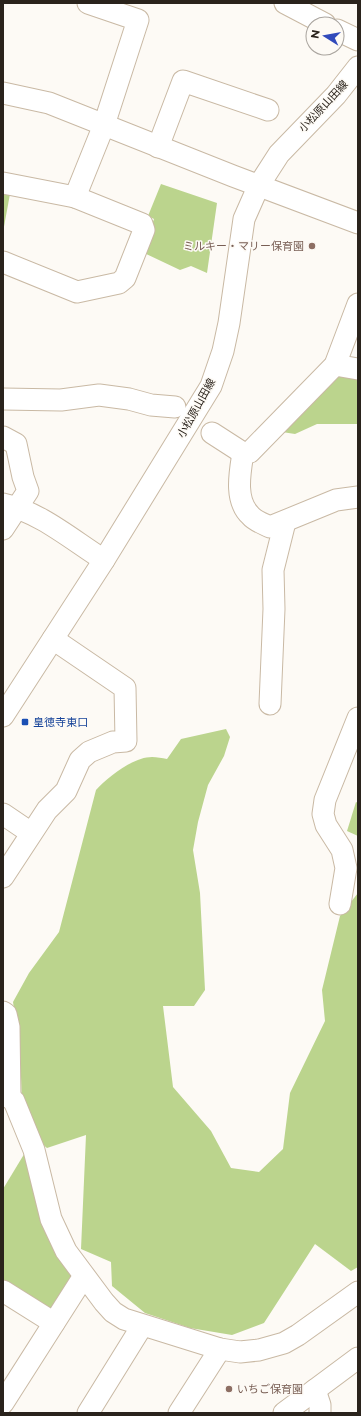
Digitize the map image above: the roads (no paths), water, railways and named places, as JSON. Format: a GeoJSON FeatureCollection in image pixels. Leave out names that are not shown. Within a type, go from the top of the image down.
{"type":"FeatureCollection","features":[{"type":"Feature","properties":{"kind":"street"},"geometry":{"type":"LineString","coordinates":[[75,197],[104,125],[138,20],[88,3]]}},
{"type":"Feature","properties":{"kind":"street"},"geometry":{"type":"LineString","coordinates":[[285,3],[310,16]]}},
{"type":"Feature","properties":{"kind":"street"},"geometry":{"type":"LineString","coordinates":[[345,34],[358,40]]}},
{"type":"Feature","properties":{"kind":"street","name":"小松原山田線"},"geometry":{"type":"LineString","coordinates":[[3,716],[104,560],[211,386],[223,351],[229,323],[244,219],[259,185],[279,154],[336,95],[358,67]]}},
{"type":"Feature","properties":{"kind":"street"},"geometry":{"type":"LineString","coordinates":[[158,147],[183,81],[268,110]]}},
{"type":"Feature","properties":{"kind":"street"},"geometry":{"type":"LineString","coordinates":[[3,93],[49,103],[158,147],[358,223]]}},
{"type":"Feature","properties":{"kind":"street"},"geometry":{"type":"LineString","coordinates":[[3,184],[75,197],[142,224],[144,230],[125,278],[120,283],[76,292],[3,262]]}},
{"type":"Feature","properties":{"kind":"street"},"geometry":{"type":"LineString","coordinates":[[212,433],[243,453],[250,452],[335,365],[358,304]]}},
{"type":"Feature","properties":{"kind":"street"},"geometry":{"type":"LineString","coordinates":[[335,365],[358,368]]}},
{"type":"Feature","properties":{"kind":"street"},"geometry":{"type":"LineString","coordinates":[[3,399],[61,400],[99,395],[129,399],[151,406],[175,407]]}},
{"type":"Feature","properties":{"kind":"street"},"geometry":{"type":"LineString","coordinates":[[3,437],[16,444],[23,477],[28,491],[10,506],[3,529]]}},
{"type":"Feature","properties":{"kind":"street"},"geometry":{"type":"LineString","coordinates":[[243,453],[239,485],[244,505],[251,516],[270,527],[336,500],[358,497]]}},
{"type":"Feature","properties":{"kind":"street"},"geometry":{"type":"LineString","coordinates":[[10,506],[31,513],[104,560]]}},
{"type":"Feature","properties":{"kind":"street"},"geometry":{"type":"LineString","coordinates":[[270,704],[274,609],[272,570],[285,522]]}},
{"type":"Feature","properties":{"kind":"street"},"geometry":{"type":"LineString","coordinates":[[3,877],[47,810],[66,791],[80,760],[89,752],[112,742],[126,741],[125,688],[53,639]]}},
{"type":"Feature","properties":{"kind":"street"},"geometry":{"type":"LineString","coordinates":[[340,904],[346,868],[342,850],[326,825],[323,814],[325,800],[358,718]]}},
{"type":"Feature","properties":{"kind":"street"},"geometry":{"type":"LineString","coordinates":[[3,814],[31,833]]}},
{"type":"Feature","properties":{"kind":"street"},"geometry":{"type":"LineString","coordinates":[[3,1012],[6,1014],[9,1027],[9,1097],[3,1119]]}},
{"type":"Feature","properties":{"kind":"street"},"geometry":{"type":"LineString","coordinates":[[9,1097],[34,1150],[54,1226],[66,1251],[113,1312],[124,1319],[142,1326],[220,1349],[240,1352],[259,1350],[284,1343],[298,1335],[358,1292]]}},
{"type":"Feature","properties":{"kind":"street"},"geometry":{"type":"LineString","coordinates":[[3,1403],[84,1276]]}},
{"type":"Feature","properties":{"kind":"street"},"geometry":{"type":"LineString","coordinates":[[3,1291],[54,1323]]}},
{"type":"Feature","properties":{"kind":"street"},"geometry":{"type":"LineString","coordinates":[[88,1413],[142,1326]]}},
{"type":"Feature","properties":{"kind":"street"},"geometry":{"type":"LineString","coordinates":[[179,1413],[220,1349]]}},
{"type":"Feature","properties":{"kind":"street"},"geometry":{"type":"LineString","coordinates":[[284,1413],[358,1358]]}},
{"type":"Feature","properties":{"kind":"street"},"geometry":{"type":"LineString","coordinates":[[315,1390],[320,1405],[320,1413]]}},
{"type":"Feature","properties":{"kind":"place","name":"ミルキー・マリー保育園"},"geometry":{"type":"Point","coordinates":[312,246]}},
{"type":"Feature","properties":{"kind":"place","name":"皇徳寺東口"},"geometry":{"type":"Point","coordinates":[25,722]}},
{"type":"Feature","properties":{"kind":"place","name":"いちご保育園"},"geometry":{"type":"Point","coordinates":[229,1389]}}]}
